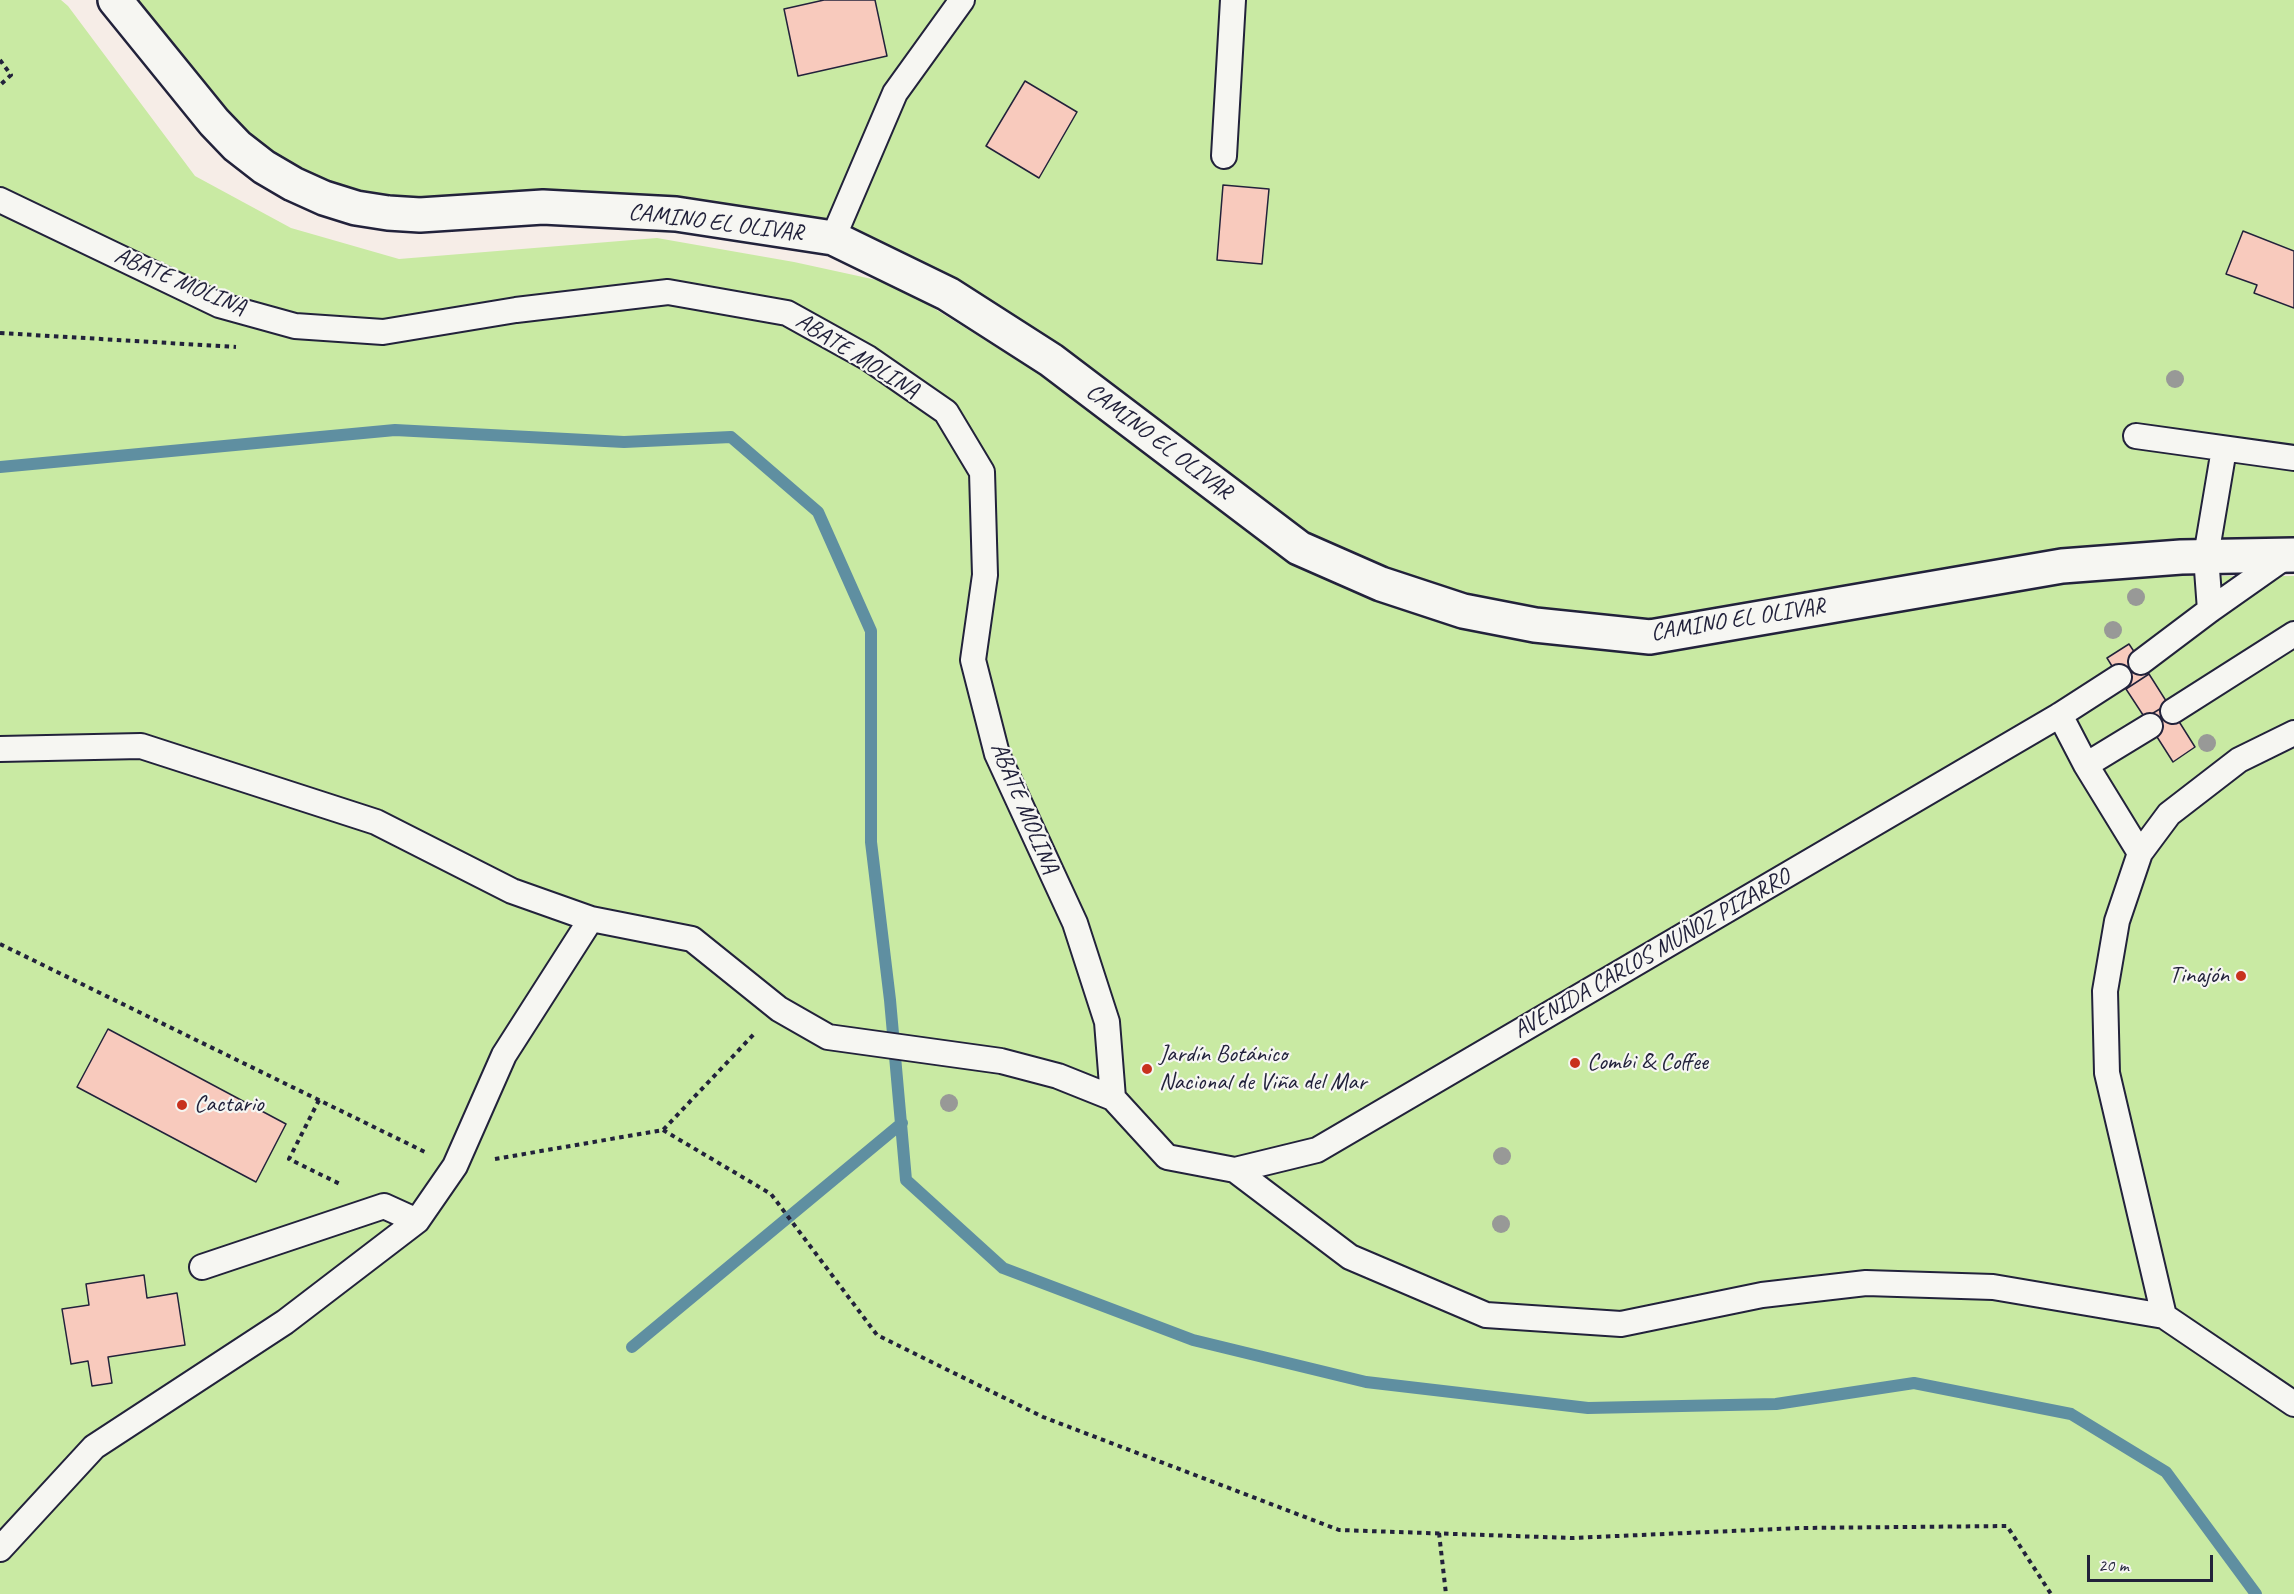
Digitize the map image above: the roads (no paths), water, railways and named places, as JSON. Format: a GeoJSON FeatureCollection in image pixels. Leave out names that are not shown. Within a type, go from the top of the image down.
{"type":"FeatureCollection","features":[{"type":"Feature","properties":{"kind":"main road","name":"CAMINO EL OLIVAR"},"geometry":{"type":"LineString","coordinates":[[115,0],[214,122],[237,146],[264,167],[293,184],[324,198],[356,208],[409,214],[543,207],[676,214],[833,238],[948,294],[1051,360],[1299,548],[1381,584],[1463,610],[1535,625],[1650,637],[2062,566],[2206,555],[2291,555]]}},
{"type":"Feature","properties":{"kind":"lane"},"geometry":{"type":"LineString","coordinates":[[833,238],[895,93],[962,0]]}},
{"type":"Feature","properties":{"kind":"lane"},"geometry":{"type":"LineString","coordinates":[[1224,156],[1233,0]]}},
{"type":"Feature","properties":{"kind":"lane","name":"ABATE MOLINA"},"geometry":{"type":"LineString","coordinates":[[0,200],[219,305],[294,326],[383,332],[516,310],[668,292],[787,313],[868,358],[946,412],[982,472],[985,575],[973,660],[997,754],[1074,923],[1107,1022],[1113,1098]]}},
{"type":"Feature","properties":{"kind":"lane"},"geometry":{"type":"LineString","coordinates":[[2136,436],[2294,458]]}},
{"type":"Feature","properties":{"kind":"lane"},"geometry":{"type":"LineString","coordinates":[[2210,610],[2206,555],[2224,449]]}},
{"type":"Feature","properties":{"kind":"lane"},"geometry":{"type":"LineString","coordinates":[[2141,662],[2210,610],[2291,555]]}},
{"type":"Feature","properties":{"kind":"lane"},"geometry":{"type":"LineString","coordinates":[[2173,711],[2294,634]]}},
{"type":"Feature","properties":{"kind":"lane","name":"AVENIDA CARLOS MUÑOZ PIZARRO"},"geometry":{"type":"LineString","coordinates":[[1234,1170],[1317,1150],[2060,715],[2119,677]]}},
{"type":"Feature","properties":{"kind":"lane"},"geometry":{"type":"LineString","coordinates":[[2060,715],[2086,765],[2140,853]]}},
{"type":"Feature","properties":{"kind":"lane"},"geometry":{"type":"LineString","coordinates":[[2086,765],[2150,726]]}},
{"type":"Feature","properties":{"kind":"lane"},"geometry":{"type":"LineString","coordinates":[[2164,1316],[2107,1073],[2105,991],[2117,921],[2140,853],[2169,814],[2239,760],[2294,733]]}},
{"type":"Feature","properties":{"kind":"lane"},"geometry":{"type":"LineString","coordinates":[[0,749],[141,746],[376,822],[512,891],[591,919],[692,939],[779,1009],[828,1036],[1001,1061],[1058,1076],[1113,1098],[1167,1157],[1234,1170],[1350,1257],[1486,1315],[1621,1324],[1762,1295],[1866,1283],[1993,1287],[2164,1316],[2294,1404]]}},
{"type":"Feature","properties":{"kind":"lane"},"geometry":{"type":"LineString","coordinates":[[0,1549],[94,1447],[285,1322],[417,1221],[455,1166],[504,1055],[591,919]]}},
{"type":"Feature","properties":{"kind":"lane"},"geometry":{"type":"LineString","coordinates":[[202,1267],[384,1206],[417,1221]]}},
{"type":"Feature","properties":{"kind":"waterway"},"geometry":{"type":"LineString","coordinates":[[0,467],[395,430],[624,442],[731,437],[818,512],[871,631],[871,842],[890,1000],[906,1180],[1003,1268],[1193,1340],[1366,1382],[1588,1408],[1776,1404],[1914,1383],[2071,1414],[2166,1472],[2256,1594]]}},
{"type":"Feature","properties":{"kind":"waterway"},"geometry":{"type":"LineString","coordinates":[[632,1347],[902,1123]]}},
{"type":"Feature","properties":{"kind":"place","name":"Tinajón"},"geometry":{"type":"Point","coordinates":[2241,976]}},
{"type":"Feature","properties":{"kind":"place","name":"Combi & Coffee"},"geometry":{"type":"Point","coordinates":[1575,1063]}},
{"type":"Feature","properties":{"kind":"place","name":"Jardín Botánico Nacional de Viña del Mar"},"geometry":{"type":"Point","coordinates":[1147,1069]}},
{"type":"Feature","properties":{"kind":"place","name":"Cactario"},"geometry":{"type":"Point","coordinates":[182,1105]}}]}
